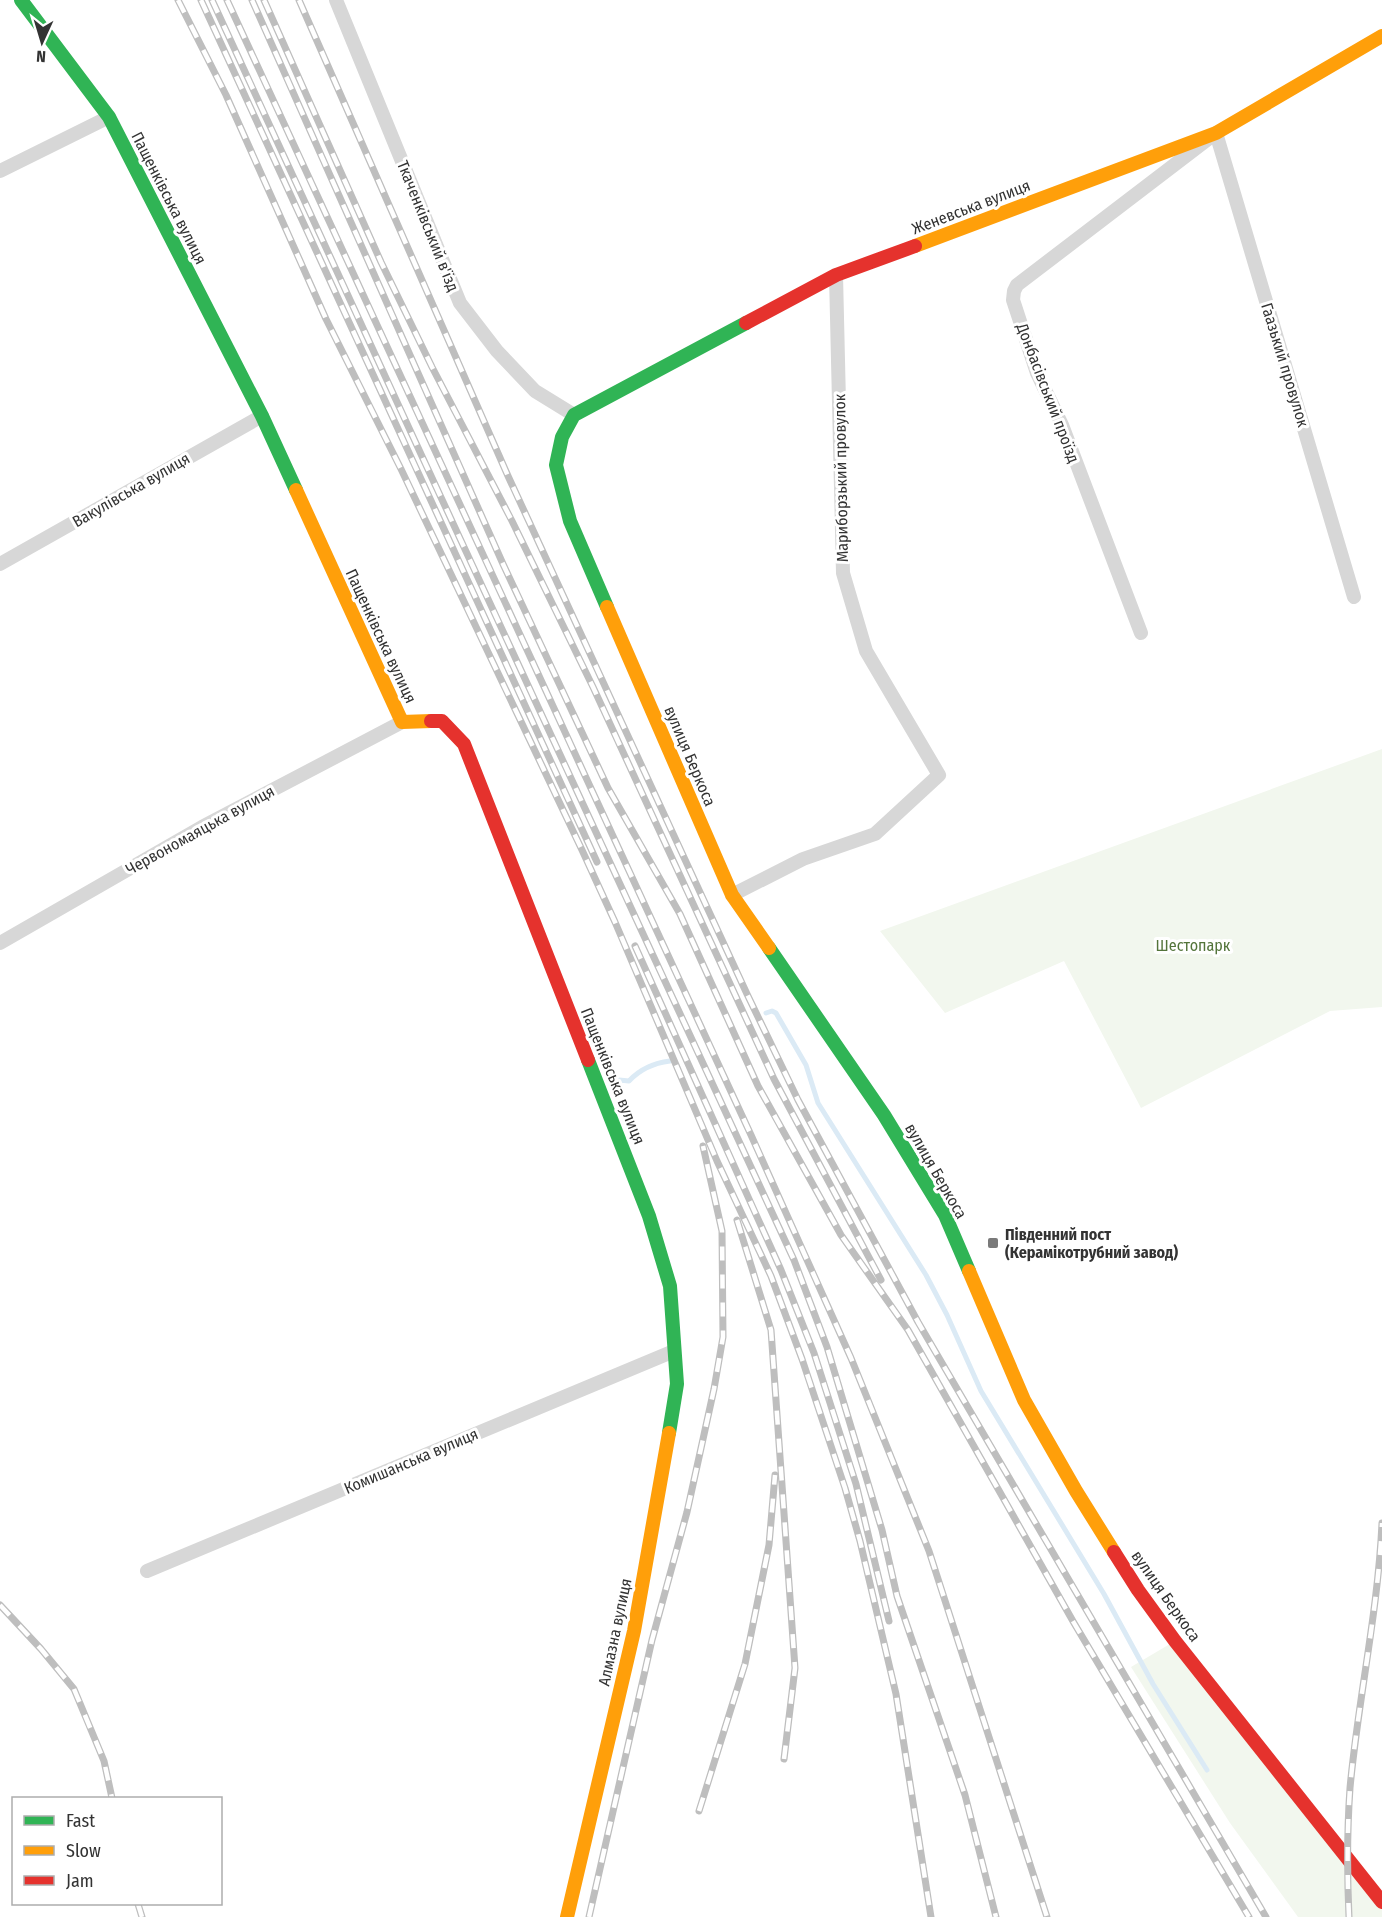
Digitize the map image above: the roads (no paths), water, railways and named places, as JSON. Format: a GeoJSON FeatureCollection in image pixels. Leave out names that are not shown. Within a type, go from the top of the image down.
{"type":"FeatureCollection","features":[{"type":"Feature","properties":{"kind":"street","name":"Пащенківська вулиця"},"geometry":{"type":"LineString","coordinates":[[21,0],[109,117],[262,416],[402,722],[441,721],[464,744],[649,1216],[670,1286],[674,1351]]}},
{"type":"Feature","properties":{"kind":"street","name":"Ткаченківський в'їзд"},"geometry":{"type":"LineString","coordinates":[[337,0],[460,303],[497,351],[535,391],[574,415]]}},
{"type":"Feature","properties":{"kind":"street","name":"Женевська вулиця"},"geometry":{"type":"LineString","coordinates":[[574,415],[836,275],[1216,133],[1382,36]]}},
{"type":"Feature","properties":{"kind":"street"},"geometry":{"type":"LineString","coordinates":[[0,171],[109,117]]}},
{"type":"Feature","properties":{"kind":"street","name":"Гаазький провулок"},"geometry":{"type":"LineString","coordinates":[[1216,133],[1354,597]]}},
{"type":"Feature","properties":{"kind":"street","name":"Донбасівський проїзд"},"geometry":{"type":"LineString","coordinates":[[1142,633],[1062,425],[1037,373],[1013,300],[1014,291],[1017,285],[1216,133]]}},
{"type":"Feature","properties":{"kind":"street","name":"Мариборзький провулок"},"geometry":{"type":"LineString","coordinates":[[732,895],[803,859],[875,834],[939,775],[866,651],[843,573],[836,275]]}},
{"type":"Feature","properties":{"kind":"street","name":"вулиця Беркоса"},"geometry":{"type":"LineString","coordinates":[[574,415],[562,437],[556,465],[570,521],[732,895],[884,1114],[945,1215],[1024,1400],[1076,1491],[1138,1590],[1175,1641],[1382,1902]]}},
{"type":"Feature","properties":{"kind":"street","name":"Вакулівська вулиця"},"geometry":{"type":"LineString","coordinates":[[0,564],[262,416]]}},
{"type":"Feature","properties":{"kind":"street","name":"Червономаяцька вулиця"},"geometry":{"type":"LineString","coordinates":[[0,943],[202,827],[402,722]]}},
{"type":"Feature","properties":{"kind":"street","name":"Комишанська вулиця"},"geometry":{"type":"LineString","coordinates":[[147,1571],[674,1351]]}},
{"type":"Feature","properties":{"kind":"street","name":"Алмазна вулиця"},"geometry":{"type":"LineString","coordinates":[[567,1917],[634,1631],[677,1384],[674,1351]]}},
{"type":"Feature","properties":{"kind":"waterway"},"geometry":{"type":"LineString","coordinates":[[766,1013],[772,1011],[776,1013],[806,1065],[818,1103],[926,1275],[947,1315],[981,1391],[1104,1594],[1153,1684],[1207,1770]]}},
{"type":"Feature","properties":{"kind":"waterway"},"geometry":{"type":"LineString","coordinates":[[619,1080],[629,1081],[648,1067],[670,1061]]}},
{"type":"Feature","properties":{"kind":"railway"},"geometry":{"type":"LineString","coordinates":[[178,0],[226,95],[326,319],[401,469],[582,850],[717,1161],[771,1276],[802,1359],[845,1488],[860,1541],[896,1694],[931,1917]]}},
{"type":"Feature","properties":{"kind":"railway"},"geometry":{"type":"LineString","coordinates":[[201,0],[597,862]]}},
{"type":"Feature","properties":{"kind":"railway"},"geometry":{"type":"LineString","coordinates":[[212,0],[794,1260],[827,1347],[882,1530],[897,1596],[965,1795],[996,1917]]}},
{"type":"Feature","properties":{"kind":"railway"},"geometry":{"type":"LineString","coordinates":[[227,0],[751,1135],[851,1358],[929,1551],[1047,1917]]}},
{"type":"Feature","properties":{"kind":"railway"},"geometry":{"type":"LineString","coordinates":[[252,0],[503,564],[608,788],[680,914],[758,1086],[841,1235],[908,1330],[1074,1623],[1249,1917]]}},
{"type":"Feature","properties":{"kind":"railway"},"geometry":{"type":"LineString","coordinates":[[264,0],[381,262],[593,687],[774,1079],[881,1280]]}},
{"type":"Feature","properties":{"kind":"railway"},"geometry":{"type":"LineString","coordinates":[[299,0],[508,476],[798,1100],[918,1322],[1266,1917]]}},
{"type":"Feature","properties":{"kind":"railway"},"geometry":{"type":"LineString","coordinates":[[635,946],[781,1270],[814,1353],[856,1484],[889,1621]]}},
{"type":"Feature","properties":{"kind":"railway"},"geometry":{"type":"LineString","coordinates":[[589,1917],[652,1640],[687,1512],[723,1337],[722,1231],[703,1146]]}},
{"type":"Feature","properties":{"kind":"railway"},"geometry":{"type":"LineString","coordinates":[[737,1220],[771,1330],[795,1668],[784,1759]]}},
{"type":"Feature","properties":{"kind":"railway"},"geometry":{"type":"LineString","coordinates":[[699,1811],[745,1664],[769,1545],[775,1475]]}},
{"type":"Feature","properties":{"kind":"railway"},"geometry":{"type":"LineString","coordinates":[[1349,1917],[1350,1788],[1376,1590],[1382,1523]]}},
{"type":"Feature","properties":{"kind":"railway"},"geometry":{"type":"LineString","coordinates":[[0,1605],[74,1689],[104,1761],[112,1797]]}},
{"type":"Feature","properties":{"kind":"railway"},"geometry":{"type":"LineString","coordinates":[[138,1905],[142,1917]]}},
{"type":"Feature","properties":{"kind":"place","name":"Південний пост (Керамікотрубний завод)"},"geometry":{"type":"Point","coordinates":[993,1243]}},
{"type":"Feature","properties":{"kind":"park label","name":"Шестопарк"},"geometry":{"type":"Point","coordinates":[1193,945]}}]}
